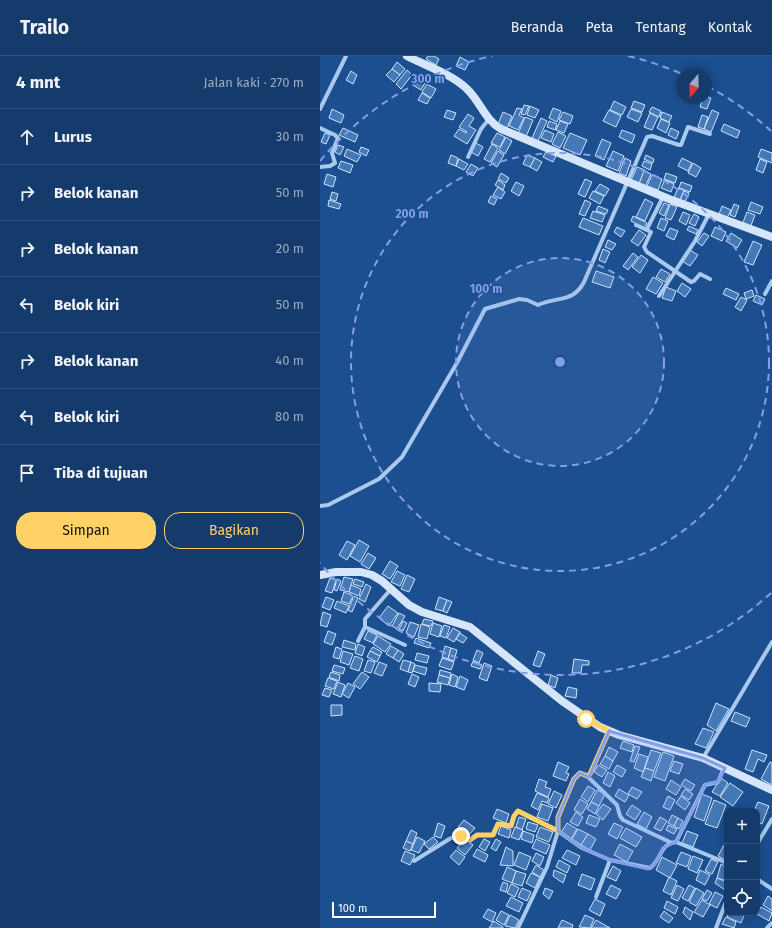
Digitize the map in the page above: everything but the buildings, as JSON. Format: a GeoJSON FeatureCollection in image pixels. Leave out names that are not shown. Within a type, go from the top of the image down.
{"type":"FeatureCollection","features":[{"type":"Feature","properties":{"kind":"street"},"geometry":{"type":"LineString","coordinates":[[320,109],[346,56]]}},
{"type":"Feature","properties":{"kind":"street"},"geometry":{"type":"LineString","coordinates":[[407,56],[466,88],[476,99],[489,119],[497,126],[516,136],[663,196],[772,237]]}},
{"type":"Feature","properties":{"kind":"street"},"geometry":{"type":"LineString","coordinates":[[468,157],[481,129],[489,119]]}},
{"type":"Feature","properties":{"kind":"street"},"geometry":{"type":"LineString","coordinates":[[320,506],[328,505],[379,479],[402,457],[458,361],[485,309],[519,299],[527,300],[538,305],[547,301],[572,296],[578,292],[584,282],[647,137],[652,136],[679,145],[681,144],[688,127],[710,134]]}},
{"type":"Feature","properties":{"kind":"street"},"geometry":{"type":"LineString","coordinates":[[320,128],[338,138],[332,153],[335,163],[330,166],[320,167]]}},
{"type":"Feature","properties":{"kind":"street"},"geometry":{"type":"LineString","coordinates":[[647,229],[663,196]]}},
{"type":"Feature","properties":{"kind":"street"},"geometry":{"type":"LineString","coordinates":[[659,296],[695,241],[709,214]]}},
{"type":"Feature","properties":{"kind":"street"},"geometry":{"type":"LineString","coordinates":[[636,225],[647,229],[651,233],[644,249],[674,271],[691,282],[694,281],[700,274],[710,279]]}},
{"type":"Feature","properties":{"kind":"street"},"geometry":{"type":"LineString","coordinates":[[765,294],[772,281]]}},
{"type":"Feature","properties":{"kind":"street"},"geometry":{"type":"LineString","coordinates":[[320,575],[336,572],[361,572],[372,575],[409,605],[422,612],[470,627],[586,719],[609,731],[703,758],[772,790]]}},
{"type":"Feature","properties":{"kind":"street"},"geometry":{"type":"LineString","coordinates":[[358,641],[365,627],[365,619],[391,589]]}},
{"type":"Feature","properties":{"kind":"street"},"geometry":{"type":"LineString","coordinates":[[365,627],[405,645]]}},
{"type":"Feature","properties":{"kind":"street"},"geometry":{"type":"LineString","coordinates":[[703,758],[772,642]]}},
{"type":"Feature","properties":{"kind":"street"},"geometry":{"type":"LineString","coordinates":[[587,776],[590,774],[609,731]]}},
{"type":"Feature","properties":{"kind":"street"},"geometry":{"type":"LineString","coordinates":[[414,861],[451,838],[461,836],[470,840],[477,835],[493,835],[498,824],[511,826],[514,816],[518,811],[558,831],[582,848],[610,860],[650,868],[663,848],[674,842],[705,785],[718,782],[725,768]]}},
{"type":"Feature","properties":{"kind":"street"},"geometry":{"type":"LineString","coordinates":[[518,928],[547,867],[558,831],[558,817],[574,779],[580,773],[587,776],[617,805],[620,816],[623,820],[724,862]]}},
{"type":"Feature","properties":{"kind":"street"},"geometry":{"type":"LineString","coordinates":[[760,839],[772,819]]}},
{"type":"Feature","properties":{"kind":"street"},"geometry":{"type":"LineString","coordinates":[[596,897],[610,860]]}},
{"type":"Feature","properties":{"kind":"street"},"geometry":{"type":"LineString","coordinates":[[758,880],[772,889]]}},
{"type":"Feature","properties":{"kind":"street"},"geometry":{"type":"LineString","coordinates":[[716,928],[724,907]]}},
{"type":"Feature","properties":{"kind":"street"},"geometry":{"type":"LineString","coordinates":[[767,928],[772,923]]}},
{"type":"Feature","properties":{"kind":"highlighted area"},"geometry":{"type":"Polygon","coordinates":[[[609,731],[703,758],[725,768],[718,782],[706,784],[676,842],[663,848],[655,864],[648,869],[610,860],[582,848],[558,831],[558,817],[574,779],[580,773],[589,777],[609,731]]]}},
{"type":"Feature","properties":{"kind":"route"},"geometry":{"type":"LineString","coordinates":[[461,836],[470,840],[481,834],[491,836],[493,835],[498,824],[510,827],[516,812],[518,811],[558,831],[558,817],[574,779],[577,774],[580,773],[587,776],[590,774],[609,731],[586,719]]}}]}
